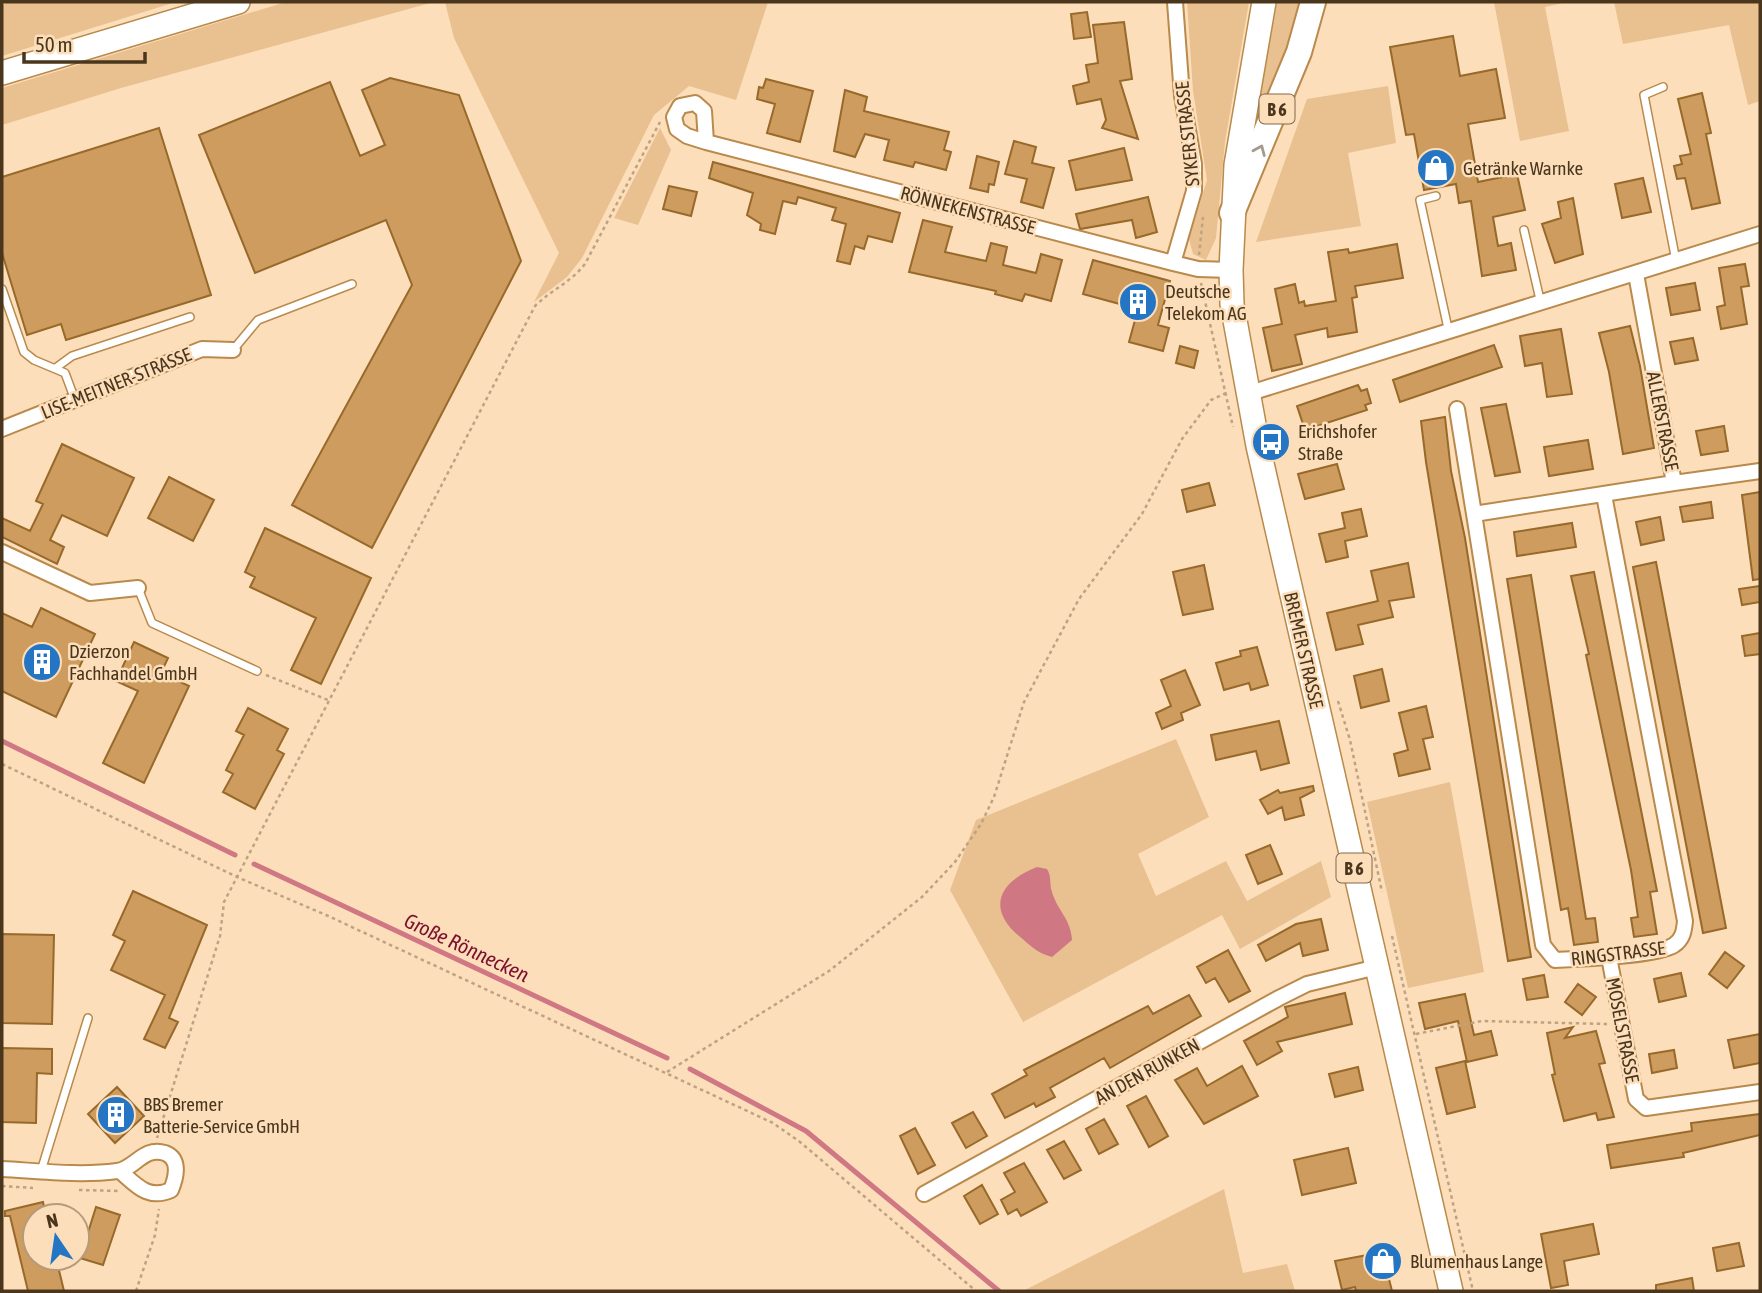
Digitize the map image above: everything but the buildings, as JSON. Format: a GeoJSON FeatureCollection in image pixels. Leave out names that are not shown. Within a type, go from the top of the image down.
{"type":"FeatureCollection","features":[{"type":"Feature","properties":{"kind":"highway","name":"B 6"},"geometry":{"type":"LineString","coordinates":[[1232,213],[1299,52],[1313,2]]}},
{"type":"Feature","properties":{"kind":"main road"},"geometry":{"type":"LineString","coordinates":[[2,73],[238,2]]}},
{"type":"Feature","properties":{"kind":"main road","name":"BREMER STRASSE"},"geometry":{"type":"LineString","coordinates":[[1264,2],[1236,165],[1232,213],[1232,304],[1246,391],[1451,1291]]}},
{"type":"Feature","properties":{"kind":"street","name":"SYKER STRASSE"},"geometry":{"type":"LineString","coordinates":[[1173,263],[1194,191],[1194,164],[1182,96],[1175,2]]}},
{"type":"Feature","properties":{"kind":"street"},"geometry":{"type":"LineString","coordinates":[[674,117],[680,106],[695,103],[704,111],[706,142]]}},
{"type":"Feature","properties":{"kind":"street","name":"RÖNNEKENSTRASSE"},"geometry":{"type":"LineString","coordinates":[[674,117],[677,129],[687,136],[706,142],[1173,263],[1198,269],[1231,270]]}},
{"type":"Feature","properties":{"kind":"street"},"geometry":{"type":"LineString","coordinates":[[1246,391],[1449,334],[1760,234]]}},
{"type":"Feature","properties":{"kind":"street","name":"ALLERSTRASSE"},"geometry":{"type":"LineString","coordinates":[[1636,274],[1675,483],[1760,471]]}},
{"type":"Feature","properties":{"kind":"street","name":"LISE-MEITNER-STRASSE"},"geometry":{"type":"LineString","coordinates":[[2,429],[202,349],[233,350]]}},
{"type":"Feature","properties":{"kind":"street","name":"RINGSTRASSE"},"geometry":{"type":"LineString","coordinates":[[1457,409],[1543,945],[1555,960],[1609,957],[1673,947],[1683,937],[1685,921],[1604,495]]}},
{"type":"Feature","properties":{"kind":"street"},"geometry":{"type":"LineString","coordinates":[[1474,514],[1675,483]]}},
{"type":"Feature","properties":{"kind":"street"},"geometry":{"type":"LineString","coordinates":[[2,552],[90,593],[138,588]]}},
{"type":"Feature","properties":{"kind":"street","name":"MOSELSTRASSE"},"geometry":{"type":"LineString","coordinates":[[1609,957],[1636,1099],[1646,1108],[1760,1092]]}},
{"type":"Feature","properties":{"kind":"street","name":"AN DEN RUNKEN"},"geometry":{"type":"LineString","coordinates":[[924,1194],[1279,998],[1307,984],[1377,967]]}},
{"type":"Feature","properties":{"kind":"street"},"geometry":{"type":"LineString","coordinates":[[2,1169],[120,1171],[138,1157],[153,1151],[168,1154],[175,1162],[177,1178],[171,1190],[158,1196],[148,1193],[120,1171]]}},
{"type":"Feature","properties":{"kind":"lane"},"geometry":{"type":"LineString","coordinates":[[1663,87],[1644,94],[1676,262]]}},
{"type":"Feature","properties":{"kind":"lane"},"geometry":{"type":"LineString","coordinates":[[1436,196],[1420,200],[1449,334]]}},
{"type":"Feature","properties":{"kind":"lane"},"geometry":{"type":"LineString","coordinates":[[1524,230],[1541,304]]}},
{"type":"Feature","properties":{"kind":"lane"},"geometry":{"type":"LineString","coordinates":[[233,350],[258,320],[352,284]]}},
{"type":"Feature","properties":{"kind":"lane"},"geometry":{"type":"LineString","coordinates":[[2,289],[24,352],[34,360],[65,373],[75,400]]}},
{"type":"Feature","properties":{"kind":"lane"},"geometry":{"type":"LineString","coordinates":[[57,368],[72,356],[190,317]]}},
{"type":"Feature","properties":{"kind":"lane"},"geometry":{"type":"LineString","coordinates":[[138,588],[152,623],[257,671]]}},
{"type":"Feature","properties":{"kind":"lane"},"geometry":{"type":"LineString","coordinates":[[41,1171],[88,1018]]}},
{"type":"Feature","properties":{"kind":"path"},"geometry":{"type":"LineString","coordinates":[[153,1151],[220,936],[224,902],[535,306],[547,294],[571,281],[585,264],[657,123],[674,117]]}},
{"type":"Feature","properties":{"kind":"path"},"geometry":{"type":"LineString","coordinates":[[667,1072],[829,971],[922,897],[955,862],[981,824],[994,797],[1024,702],[1079,599],[1142,514],[1182,439],[1211,400],[1246,391]]}},
{"type":"Feature","properties":{"kind":"path"},"geometry":{"type":"LineString","coordinates":[[257,671],[329,701]]}},
{"type":"Feature","properties":{"kind":"path"},"geometry":{"type":"LineString","coordinates":[[2,764],[237,877],[326,915],[773,1123],[800,1142],[976,1291]]}},
{"type":"Feature","properties":{"kind":"path"},"geometry":{"type":"LineString","coordinates":[[1393,1039],[1482,1021],[1621,1024]]}},
{"type":"Feature","properties":{"kind":"path"},"geometry":{"type":"LineString","coordinates":[[136,1291],[155,1235],[158,1196]]}},
{"type":"Feature","properties":{"kind":"shaded area"},"geometry":{"type":"Polygon","coordinates":[[[8,2],[176,2],[2,56],[2,6],[8,2]]]}},
{"type":"Feature","properties":{"kind":"shaded area"},"geometry":{"type":"Polygon","coordinates":[[[286,2],[434,2],[121,88],[2,125],[2,88],[286,2]]]}},
{"type":"Feature","properties":{"kind":"shaded area"},"geometry":{"type":"Polygon","coordinates":[[[445,2],[768,2],[736,100],[689,86],[654,115],[582,258],[567,277],[534,302],[559,253],[454,38],[445,2]]]}},
{"type":"Feature","properties":{"kind":"shaded area"},"geometry":{"type":"Polygon","coordinates":[[[1187,2],[1249,2],[1225,142],[1216,238],[1206,260],[1193,254],[1189,239],[1207,180],[1193,91],[1187,2]]]}},
{"type":"Feature","properties":{"kind":"shaded area"},"geometry":{"type":"Polygon","coordinates":[[[1277,2],[1304,2],[1294,37],[1250,149],[1277,2]]]}},
{"type":"Feature","properties":{"kind":"shaded area"},"geometry":{"type":"Polygon","coordinates":[[[1494,2],[1567,2],[1545,7],[1569,131],[1520,141],[1494,2]]]}},
{"type":"Feature","properties":{"kind":"shaded area"},"geometry":{"type":"Polygon","coordinates":[[[1614,2],[1760,2],[1760,101],[1748,105],[1729,25],[1623,44],[1614,2]]]}},
{"type":"Feature","properties":{"kind":"shaded area"},"geometry":{"type":"Polygon","coordinates":[[[1388,86],[1396,143],[1348,153],[1361,226],[1256,242],[1307,99],[1388,86]]]}},
{"type":"Feature","properties":{"kind":"shaded area"},"geometry":{"type":"Polygon","coordinates":[[[660,128],[671,150],[638,225],[614,218],[660,128]]]}},
{"type":"Feature","properties":{"kind":"shaded area"},"geometry":{"type":"Polygon","coordinates":[[[1176,739],[1209,817],[1138,854],[1156,896],[1226,861],[1247,901],[1321,861],[1331,897],[1240,949],[1222,915],[1023,1022],[950,890],[976,820],[1176,739]]]}},
{"type":"Feature","properties":{"kind":"shaded area"},"geometry":{"type":"Polygon","coordinates":[[[1450,782],[1484,972],[1408,988],[1367,802],[1450,782]]]}},
{"type":"Feature","properties":{"kind":"shaded area"},"geometry":{"type":"Polygon","coordinates":[[[1037,867],[1049,872],[1054,898],[1071,933],[1072,940],[1052,957],[1038,951],[1019,936],[1002,915],[1000,905],[1007,887],[1024,873],[1037,867]]]}},
{"type":"Feature","properties":{"kind":"shaded area"},"geometry":{"type":"Polygon","coordinates":[[[1224,1189],[1243,1273],[1287,1264],[1295,1291],[1023,1291],[1224,1189]]]}},
{"type":"Feature","properties":{"kind":"waterway","name":"Große Rönnecken"},"geometry":{"type":"LineString","coordinates":[[2,741],[235,855]]}},
{"type":"Feature","properties":{"kind":"waterway","name":"Große Rönnecken"},"geometry":{"type":"LineString","coordinates":[[254,864],[667,1058]]}},
{"type":"Feature","properties":{"kind":"waterway","name":"Große Rönnecken"},"geometry":{"type":"LineString","coordinates":[[690,1069],[806,1131],[999,1291]]}},
{"type":"Feature","properties":{"kind":"place","name":"Getränke Warnke"},"geometry":{"type":"Point","coordinates":[1436,168]}},
{"type":"Feature","properties":{"kind":"place","name":"Deutsche Telekom AG"},"geometry":{"type":"Point","coordinates":[1138,302]}},
{"type":"Feature","properties":{"kind":"place","name":"Erichshofer Straße"},"geometry":{"type":"Point","coordinates":[1271,442]}},
{"type":"Feature","properties":{"kind":"place","name":"Dzierzon Fachhandel GmbH"},"geometry":{"type":"Point","coordinates":[42,662]}},
{"type":"Feature","properties":{"kind":"place","name":"BBS Bremer Batterie-Service GmbH"},"geometry":{"type":"Point","coordinates":[116,1115]}},
{"type":"Feature","properties":{"kind":"place","name":"Blumenhaus Lange"},"geometry":{"type":"Point","coordinates":[1383,1261]}}]}
